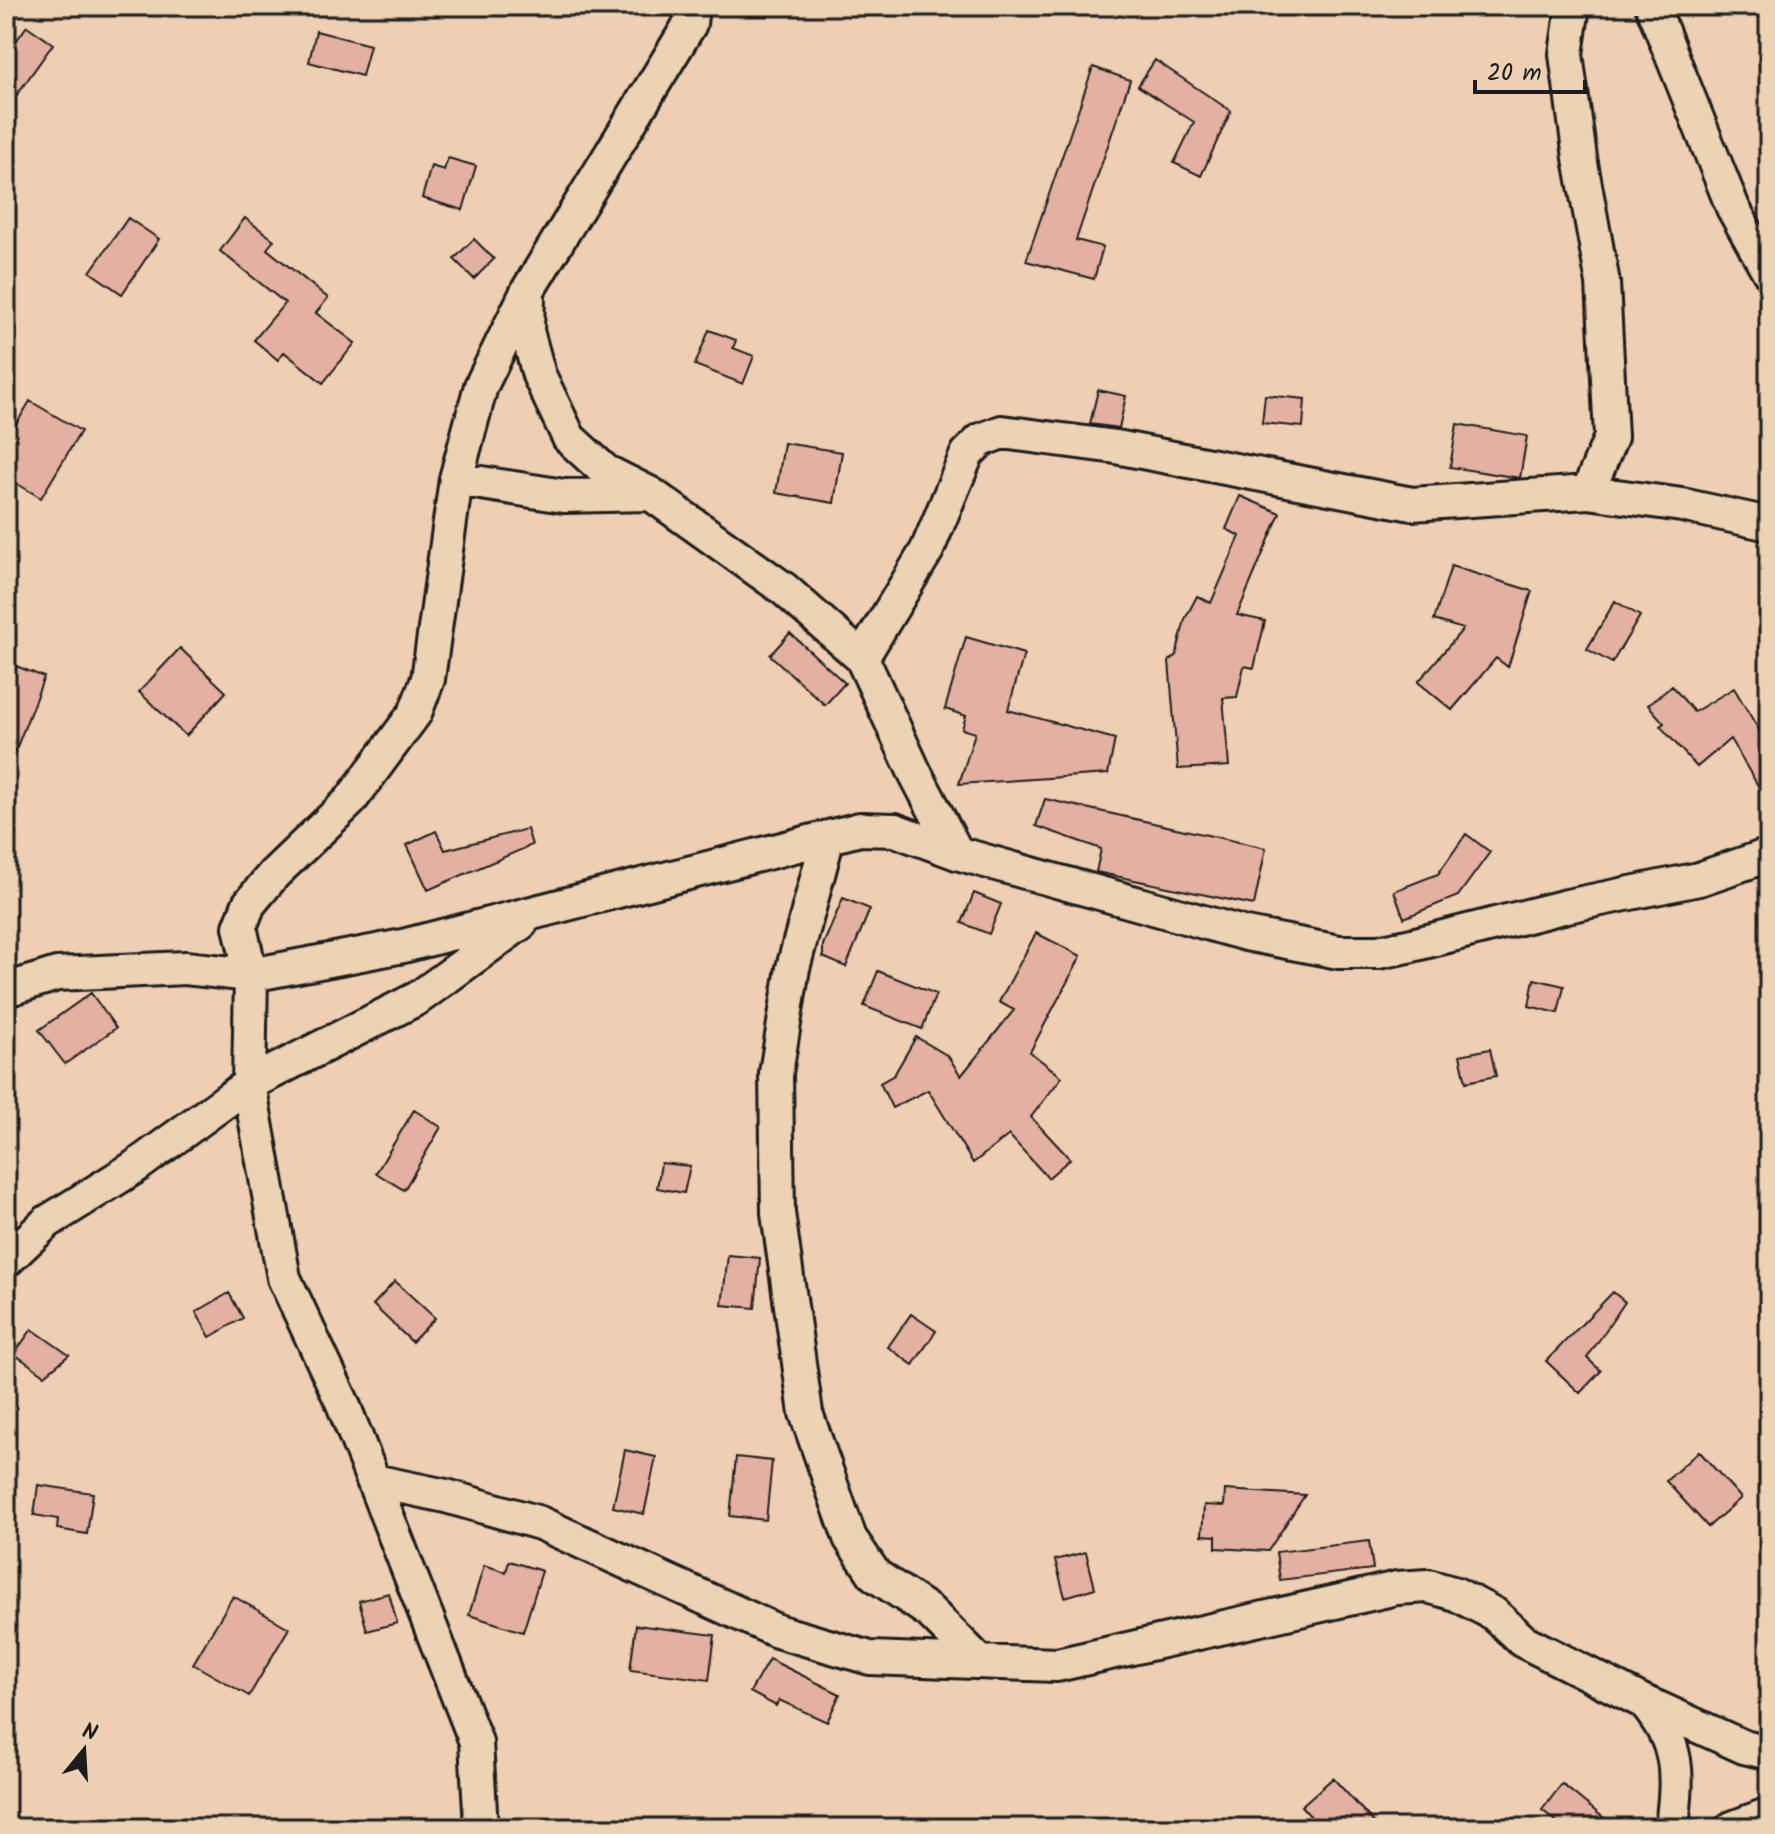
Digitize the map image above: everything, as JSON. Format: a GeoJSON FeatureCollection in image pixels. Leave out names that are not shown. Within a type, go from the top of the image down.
{"type":"FeatureCollection","features":[{"type":"Feature","properties":{"kind":"street"},"geometry":{"type":"LineString","coordinates":[[481,1828],[476,1742],[343,1404],[284,1278],[249,1084],[251,975],[240,927],[249,904],[274,874],[350,801],[415,713],[428,679],[456,479],[481,386],[528,290],[690,24],[692,6]]}},
{"type":"Feature","properties":{"kind":"street"},"geometry":{"type":"LineString","coordinates":[[1573,6],[1566,54],[1580,158],[1603,283],[1611,437],[1588,492]]}},
{"type":"Feature","properties":{"kind":"street"},"geometry":{"type":"LineString","coordinates":[[1652,6],[1733,208],[1769,272]]}},
{"type":"Feature","properties":{"kind":"street"},"geometry":{"type":"LineString","coordinates":[[528,290],[527,331],[539,375],[569,438],[605,471],[651,494],[784,589],[862,658],[914,771],[957,853]]}},
{"type":"Feature","properties":{"kind":"street"},"geometry":{"type":"LineString","coordinates":[[862,658],[927,550],[967,454],[981,440],[1002,432],[1116,447],[1412,504],[1588,492],[1682,505],[1769,524]]}},
{"type":"Feature","properties":{"kind":"street"},"geometry":{"type":"LineString","coordinates":[[456,479],[564,496],[651,494]]}},
{"type":"Feature","properties":{"kind":"street"},"geometry":{"type":"LineString","coordinates":[[6,990],[57,974],[185,968],[251,975],[403,946],[860,829],[895,830],[957,853],[1246,934],[1339,952],[1378,952],[1408,946],[1567,906],[1699,879],[1769,855]]}},
{"type":"Feature","properties":{"kind":"street"},"geometry":{"type":"LineString","coordinates":[[828,837],[793,968],[776,1073],[778,1213],[806,1413],[850,1538],[875,1575],[930,1612],[980,1662]]}},
{"type":"Feature","properties":{"kind":"street"},"geometry":{"type":"LineString","coordinates":[[6,1261],[47,1222],[132,1169],[249,1084],[418,998],[534,914]]}},
{"type":"Feature","properties":{"kind":"street"},"geometry":{"type":"LineString","coordinates":[[374,1481],[446,1496],[540,1523],[777,1631],[870,1658],[1057,1665],[1397,1588],[1428,1586],[1456,1594],[1494,1614],[1523,1641],[1644,1702],[1732,1742],[1769,1753]]}},
{"type":"Feature","properties":{"kind":"street"},"geometry":{"type":"LineString","coordinates":[[1644,1702],[1657,1717],[1676,1758],[1678,1775],[1672,1828]]}},
{"type":"Feature","properties":{"kind":"street"},"geometry":{"type":"LineString","coordinates":[[1732,1828],[1769,1814]]}},
{"type":"Feature","properties":{"kind":"building"},"geometry":{"type":"Polygon","coordinates":[[[27,26],[53,44],[6,110],[6,55],[27,26]]]}},
{"type":"Feature","properties":{"kind":"building"},"geometry":{"type":"Polygon","coordinates":[[[316,31],[370,45],[362,76],[309,62],[316,31]]]}},
{"type":"Feature","properties":{"kind":"building"},"geometry":{"type":"Polygon","coordinates":[[[1155,60],[1231,111],[1201,176],[1174,163],[1194,122],[1138,86],[1155,60]]]}},
{"type":"Feature","properties":{"kind":"building"},"geometry":{"type":"Polygon","coordinates":[[[1093,67],[1130,80],[1076,240],[1103,247],[1094,279],[1026,261],[1093,67]]]}},
{"type":"Feature","properties":{"kind":"building"},"geometry":{"type":"Polygon","coordinates":[[[448,158],[476,166],[463,210],[422,198],[431,166],[444,170],[448,158]]]}},
{"type":"Feature","properties":{"kind":"building"},"geometry":{"type":"Polygon","coordinates":[[[128,218],[159,239],[122,294],[90,272],[128,218]]]}},
{"type":"Feature","properties":{"kind":"building"},"geometry":{"type":"Polygon","coordinates":[[[245,218],[274,240],[267,249],[328,298],[316,313],[355,343],[323,383],[284,352],[278,360],[254,340],[285,303],[220,251],[245,218]]]}},
{"type":"Feature","properties":{"kind":"building"},"geometry":{"type":"Polygon","coordinates":[[[474,239],[494,259],[474,279],[454,259],[474,239]]]}},
{"type":"Feature","properties":{"kind":"building"},"geometry":{"type":"Polygon","coordinates":[[[709,330],[736,340],[733,348],[754,356],[743,384],[695,365],[709,330]]]}},
{"type":"Feature","properties":{"kind":"building"},"geometry":{"type":"Polygon","coordinates":[[[1098,390],[1126,396],[1119,428],[1090,424],[1098,390]]]}},
{"type":"Feature","properties":{"kind":"building"},"geometry":{"type":"Polygon","coordinates":[[[1265,395],[1305,399],[1303,427],[1262,423],[1265,395]]]}},
{"type":"Feature","properties":{"kind":"building"},"geometry":{"type":"Polygon","coordinates":[[[30,401],[81,431],[41,498],[6,477],[6,441],[30,401]]]}},
{"type":"Feature","properties":{"kind":"building"},"geometry":{"type":"Polygon","coordinates":[[[1457,424],[1527,436],[1520,478],[1450,467],[1457,424]]]}},
{"type":"Feature","properties":{"kind":"building"},"geometry":{"type":"Polygon","coordinates":[[[784,443],[842,452],[834,503],[776,493],[784,443]]]}},
{"type":"Feature","properties":{"kind":"building"},"geometry":{"type":"Polygon","coordinates":[[[1240,496],[1280,513],[1237,615],[1265,621],[1254,668],[1244,666],[1237,697],[1223,698],[1229,766],[1178,769],[1169,661],[1176,656],[1185,619],[1197,596],[1211,603],[1240,536],[1226,529],[1240,496]]]}},
{"type":"Feature","properties":{"kind":"building"},"geometry":{"type":"Polygon","coordinates":[[[1451,566],[1532,591],[1508,667],[1496,658],[1452,710],[1418,682],[1463,629],[1434,620],[1451,566]]]}},
{"type":"Feature","properties":{"kind":"building"},"geometry":{"type":"Polygon","coordinates":[[[1615,601],[1640,616],[1612,663],[1587,649],[1615,601]]]}},
{"type":"Feature","properties":{"kind":"building"},"geometry":{"type":"Polygon","coordinates":[[[790,633],[845,683],[825,705],[770,655],[790,633]]]}},
{"type":"Feature","properties":{"kind":"building"},"geometry":{"type":"Polygon","coordinates":[[[966,637],[1024,654],[1008,710],[1115,739],[1108,774],[959,784],[975,733],[962,729],[966,716],[945,709],[966,637]]]}},
{"type":"Feature","properties":{"kind":"building"},"geometry":{"type":"Polygon","coordinates":[[[180,648],[226,692],[186,736],[139,692],[180,648]]]}},
{"type":"Feature","properties":{"kind":"building"},"geometry":{"type":"Polygon","coordinates":[[[6,662],[44,677],[8,770],[6,770],[6,662]]]}},
{"type":"Feature","properties":{"kind":"building"},"geometry":{"type":"Polygon","coordinates":[[[1672,686],[1694,712],[1734,688],[1769,747],[1769,804],[1730,739],[1697,767],[1660,726],[1664,723],[1648,705],[1672,686]]]}},
{"type":"Feature","properties":{"kind":"building"},"geometry":{"type":"Polygon","coordinates":[[[1045,799],[1266,848],[1254,905],[1096,872],[1101,849],[1036,826],[1045,799]]]}},
{"type":"Feature","properties":{"kind":"building"},"geometry":{"type":"Polygon","coordinates":[[[527,829],[532,845],[428,890],[407,845],[436,831],[445,850],[527,829]]]}},
{"type":"Feature","properties":{"kind":"building"},"geometry":{"type":"Polygon","coordinates":[[[1466,834],[1490,852],[1458,896],[1404,918],[1394,891],[1438,874],[1466,834]]]}},
{"type":"Feature","properties":{"kind":"building"},"geometry":{"type":"Polygon","coordinates":[[[974,893],[1001,904],[989,934],[962,923],[974,893]]]}},
{"type":"Feature","properties":{"kind":"building"},"geometry":{"type":"Polygon","coordinates":[[[843,898],[870,909],[846,967],[823,957],[823,945],[843,898]]]}},
{"type":"Feature","properties":{"kind":"building"},"geometry":{"type":"Polygon","coordinates":[[[1036,933],[1081,956],[1030,1052],[1062,1077],[1031,1117],[1070,1159],[1048,1178],[1009,1135],[973,1163],[928,1090],[892,1108],[880,1083],[894,1075],[916,1037],[948,1056],[961,1076],[1014,1010],[999,1002],[1036,933]]]}},
{"type":"Feature","properties":{"kind":"building"},"geometry":{"type":"Polygon","coordinates":[[[878,971],[936,994],[922,1029],[864,1006],[878,971]]]}},
{"type":"Feature","properties":{"kind":"building"},"geometry":{"type":"Polygon","coordinates":[[[1534,979],[1564,986],[1558,1013],[1529,1006],[1534,979]]]}},
{"type":"Feature","properties":{"kind":"building"},"geometry":{"type":"Polygon","coordinates":[[[91,993],[116,1028],[65,1064],[39,1030],[91,993]]]}},
{"type":"Feature","properties":{"kind":"building"},"geometry":{"type":"Polygon","coordinates":[[[1490,1049],[1496,1076],[1466,1082],[1460,1055],[1490,1049]]]}},
{"type":"Feature","properties":{"kind":"building"},"geometry":{"type":"Polygon","coordinates":[[[414,1110],[441,1127],[404,1190],[376,1173],[414,1110]]]}},
{"type":"Feature","properties":{"kind":"building"},"geometry":{"type":"Polygon","coordinates":[[[661,1163],[690,1166],[684,1193],[657,1188],[661,1163]]]}},
{"type":"Feature","properties":{"kind":"building"},"geometry":{"type":"Polygon","coordinates":[[[728,1255],[760,1258],[755,1308],[722,1305],[728,1255]]]}},
{"type":"Feature","properties":{"kind":"building"},"geometry":{"type":"Polygon","coordinates":[[[395,1281],[435,1318],[412,1342],[373,1305],[395,1281]]]}},
{"type":"Feature","properties":{"kind":"building"},"geometry":{"type":"Polygon","coordinates":[[[1613,1292],[1625,1302],[1587,1358],[1601,1371],[1580,1393],[1546,1361],[1613,1292]]]}},
{"type":"Feature","properties":{"kind":"building"},"geometry":{"type":"Polygon","coordinates":[[[229,1293],[243,1318],[210,1337],[196,1312],[229,1293]]]}},
{"type":"Feature","properties":{"kind":"building"},"geometry":{"type":"Polygon","coordinates":[[[911,1314],[936,1331],[913,1365],[888,1347],[911,1314]]]}},
{"type":"Feature","properties":{"kind":"building"},"geometry":{"type":"Polygon","coordinates":[[[32,1329],[69,1355],[45,1375],[14,1354],[32,1329]]]}},
{"type":"Feature","properties":{"kind":"building"},"geometry":{"type":"Polygon","coordinates":[[[625,1450],[656,1457],[644,1514],[613,1507],[625,1450]]]}},
{"type":"Feature","properties":{"kind":"building"},"geometry":{"type":"Polygon","coordinates":[[[1699,1451],[1741,1498],[1708,1527],[1666,1481],[1699,1451]]]}},
{"type":"Feature","properties":{"kind":"building"},"geometry":{"type":"Polygon","coordinates":[[[736,1457],[772,1461],[766,1520],[730,1516],[736,1457]]]}},
{"type":"Feature","properties":{"kind":"building"},"geometry":{"type":"Polygon","coordinates":[[[38,1485],[93,1493],[87,1534],[57,1529],[58,1519],[34,1515],[38,1485]]]}},
{"type":"Feature","properties":{"kind":"building"},"geometry":{"type":"Polygon","coordinates":[[[1225,1490],[1305,1495],[1268,1551],[1216,1548],[1216,1536],[1202,1535],[1204,1505],[1224,1506],[1225,1490]]]}},
{"type":"Feature","properties":{"kind":"building"},"geometry":{"type":"Polygon","coordinates":[[[1369,1541],[1373,1569],[1280,1580],[1276,1552],[1369,1541]]]}},
{"type":"Feature","properties":{"kind":"building"},"geometry":{"type":"Polygon","coordinates":[[[1086,1552],[1095,1588],[1065,1597],[1055,1560],[1086,1552]]]}},
{"type":"Feature","properties":{"kind":"building"},"geometry":{"type":"Polygon","coordinates":[[[509,1561],[542,1571],[523,1632],[469,1615],[484,1565],[506,1572],[509,1561]]]}},
{"type":"Feature","properties":{"kind":"building"},"geometry":{"type":"Polygon","coordinates":[[[389,1593],[397,1623],[367,1631],[359,1601],[389,1593]]]}},
{"type":"Feature","properties":{"kind":"building"},"geometry":{"type":"Polygon","coordinates":[[[233,1596],[289,1628],[249,1696],[193,1664],[233,1596]]]}},
{"type":"Feature","properties":{"kind":"building"},"geometry":{"type":"Polygon","coordinates":[[[636,1625],[715,1635],[709,1680],[630,1670],[636,1625]]]}},
{"type":"Feature","properties":{"kind":"building"},"geometry":{"type":"Polygon","coordinates":[[[769,1659],[840,1694],[827,1722],[779,1700],[776,1706],[750,1692],[769,1659]]]}},
{"type":"Feature","properties":{"kind":"building"},"geometry":{"type":"Polygon","coordinates":[[[1333,1778],[1379,1828],[1321,1828],[1301,1806],[1333,1778]]]}},
{"type":"Feature","properties":{"kind":"building"},"geometry":{"type":"Polygon","coordinates":[[[1562,1784],[1616,1828],[1565,1828],[1542,1810],[1562,1784]]]}}]}
